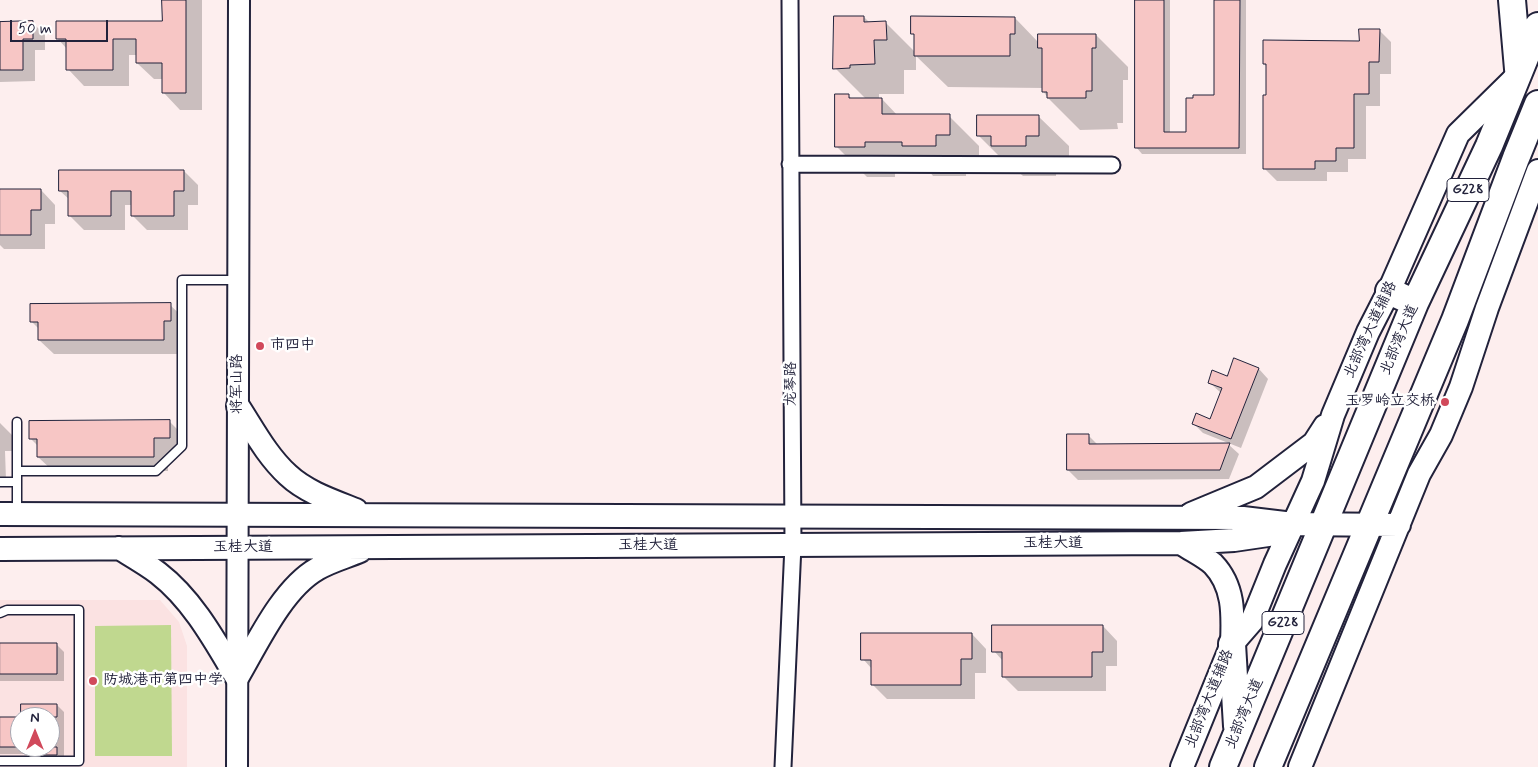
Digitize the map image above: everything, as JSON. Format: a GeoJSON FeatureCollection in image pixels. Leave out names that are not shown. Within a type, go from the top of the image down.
{"type":"FeatureCollection","features":[{"type":"Feature","properties":{"kind":"highway"},"geometry":{"type":"LineString","coordinates":[[1512,0],[1518,75]]}},
{"type":"Feature","properties":{"kind":"highway","name":"北部湾大道"},"geometry":{"type":"LineString","coordinates":[[1223,767],[1415,303],[1489,146],[1538,26]]}},
{"type":"Feature","properties":{"kind":"highway","name":"G228"},"geometry":{"type":"LineString","coordinates":[[1268,767],[1455,320],[1538,104]]}},
{"type":"Feature","properties":{"kind":"highway"},"geometry":{"type":"LineString","coordinates":[[1389,292],[1415,303]]}},
{"type":"Feature","properties":{"kind":"highway"},"geometry":{"type":"LineString","coordinates":[[1232,644],[1237,733]]}},
{"type":"Feature","properties":{"kind":"main road","name":"北部湾大道辅路"},"geometry":{"type":"LineString","coordinates":[[1182,767],[1232,644],[1252,622],[1275,564],[1313,480],[1332,415],[1368,332],[1389,292],[1458,134],[1518,75]]}},
{"type":"Feature","properties":{"kind":"main road"},"geometry":{"type":"LineString","coordinates":[[1300,767],[1419,474],[1442,435],[1538,171]]}},
{"type":"Feature","properties":{"kind":"main road"},"geometry":{"type":"LineString","coordinates":[[238,406],[266,448],[288,475],[320,496],[368,515]]}},
{"type":"Feature","properties":{"kind":"main road"},"geometry":{"type":"LineString","coordinates":[[1232,644],[1232,616],[1228,587],[1213,564],[1180,543],[1181,518],[1256,487],[1314,443],[1332,415]]}},
{"type":"Feature","properties":{"kind":"main road","name":"玉桂大道"},"geometry":{"type":"LineString","coordinates":[[9,514],[1243,518],[1293,524],[1399,525]]}},
{"type":"Feature","properties":{"kind":"main road","name":"玉桂大道"},"geometry":{"type":"LineString","coordinates":[[0,549],[1180,543],[1268,536],[1293,524]]}},
{"type":"Feature","properties":{"kind":"main road"},"geometry":{"type":"LineString","coordinates":[[119,548],[159,573],[182,596],[201,618],[237,678],[288,594],[316,569],[370,547]]}},
{"type":"Feature","properties":{"kind":"street","name":"将军山路"},"geometry":{"type":"LineString","coordinates":[[237,767],[239,0]]}},
{"type":"Feature","properties":{"kind":"street","name":"龙琴路"},"geometry":{"type":"LineString","coordinates":[[783,767],[793,545],[790,0]]}},
{"type":"Feature","properties":{"kind":"street"},"geometry":{"type":"LineString","coordinates":[[790,164],[1112,165]]}},
{"type":"Feature","properties":{"kind":"lane"},"geometry":{"type":"LineString","coordinates":[[18,471],[156,471],[182,446],[182,280],[238,280]]}},
{"type":"Feature","properties":{"kind":"lane"},"geometry":{"type":"LineString","coordinates":[[9,514],[17,482],[18,422]]}},
{"type":"Feature","properties":{"kind":"lane"},"geometry":{"type":"LineString","coordinates":[[0,482],[17,482]]}},
{"type":"Feature","properties":{"kind":"lane"},"geometry":{"type":"LineString","coordinates":[[0,613],[7,610],[79,610],[79,762],[0,762]]}},
{"type":"Feature","properties":{"kind":"shaded area","name":"防城港市第四中学"},"geometry":{"type":"Polygon","coordinates":[[[0,600],[160,600],[179,622],[187,646],[187,767],[0,767],[0,600]]]}},
{"type":"Feature","properties":{"kind":"green space"},"geometry":{"type":"Polygon","coordinates":[[[171,625],[172,756],[95,756],[95,626],[171,625]]]}},
{"type":"Feature","properties":{"kind":"building"},"geometry":{"type":"Polygon","coordinates":[[[162,0],[186,0],[186,93],[162,93],[162,63],[136,63],[136,39],[113,39],[113,70],[66,70],[66,39],[56,39],[56,21],[162,21],[162,0]]]}},
{"type":"Feature","properties":{"kind":"building"},"geometry":{"type":"Polygon","coordinates":[[[1135,0],[1164,0],[1164,132],[1186,132],[1186,98],[1193,98],[1193,95],[1214,95],[1214,0],[1240,0],[1239,148],[1135,148],[1135,0]]]}},
{"type":"Feature","properties":{"kind":"building"},"geometry":{"type":"Polygon","coordinates":[[[834,16],[864,16],[864,22],[886,21],[887,40],[874,40],[875,64],[850,65],[850,68],[833,69],[834,16]]]}},
{"type":"Feature","properties":{"kind":"building"},"geometry":{"type":"Polygon","coordinates":[[[911,16],[1015,17],[1015,34],[1010,34],[1010,56],[914,56],[914,34],[911,34],[911,16]]]}},
{"type":"Feature","properties":{"kind":"building"},"geometry":{"type":"Polygon","coordinates":[[[33,21],[33,39],[23,39],[23,70],[0,70],[0,22],[33,21]]]}},
{"type":"Feature","properties":{"kind":"building"},"geometry":{"type":"Polygon","coordinates":[[[1359,29],[1380,29],[1379,62],[1369,62],[1369,94],[1354,94],[1354,148],[1336,148],[1336,161],[1315,161],[1315,169],[1263,169],[1263,95],[1266,95],[1266,64],[1263,64],[1263,40],[1359,41],[1359,29]]]}},
{"type":"Feature","properties":{"kind":"building"},"geometry":{"type":"Polygon","coordinates":[[[1038,34],[1096,34],[1096,48],[1092,48],[1092,91],[1086,91],[1086,98],[1047,98],[1047,92],[1042,92],[1042,48],[1038,48],[1038,34]]]}},
{"type":"Feature","properties":{"kind":"building"},"geometry":{"type":"Polygon","coordinates":[[[835,94],[849,94],[849,98],[882,98],[882,114],[950,114],[950,135],[936,135],[936,146],[902,146],[902,142],[865,142],[865,147],[835,147],[835,94]]]}},
{"type":"Feature","properties":{"kind":"building"},"geometry":{"type":"Polygon","coordinates":[[[977,115],[1039,115],[1039,136],[1026,136],[1026,146],[991,146],[991,136],[977,136],[977,115]]]}},
{"type":"Feature","properties":{"kind":"building"},"geometry":{"type":"Polygon","coordinates":[[[59,170],[184,170],[184,191],[174,191],[174,216],[131,216],[131,191],[111,191],[111,216],[68,216],[68,191],[59,191],[59,170]]]}},
{"type":"Feature","properties":{"kind":"building"},"geometry":{"type":"Polygon","coordinates":[[[0,189],[41,189],[41,210],[31,210],[31,235],[0,235],[0,189]]]}},
{"type":"Feature","properties":{"kind":"building"},"geometry":{"type":"Polygon","coordinates":[[[171,303],[171,321],[164,321],[164,340],[38,340],[38,322],[30,322],[30,304],[171,303]]]}},
{"type":"Feature","properties":{"kind":"building"},"geometry":{"type":"Polygon","coordinates":[[[1234,358],[1259,368],[1231,439],[1192,424],[1196,413],[1210,419],[1222,388],[1208,383],[1212,370],[1227,376],[1234,358]]]}},
{"type":"Feature","properties":{"kind":"building"},"geometry":{"type":"Polygon","coordinates":[[[170,420],[170,438],[154,438],[154,457],[37,457],[37,439],[29,439],[29,421],[170,420]]]}},
{"type":"Feature","properties":{"kind":"building"},"geometry":{"type":"Polygon","coordinates":[[[1067,434],[1089,434],[1089,444],[1230,443],[1220,470],[1067,470],[1067,434]]]}},
{"type":"Feature","properties":{"kind":"building"},"geometry":{"type":"Polygon","coordinates":[[[992,625],[1103,625],[1103,652],[1092,652],[1092,677],[1002,677],[1002,652],[992,652],[992,625]]]}},
{"type":"Feature","properties":{"kind":"building"},"geometry":{"type":"Polygon","coordinates":[[[861,633],[972,633],[972,659],[961,659],[961,685],[871,685],[871,660],[861,660],[861,633]]]}},
{"type":"Feature","properties":{"kind":"building"},"geometry":{"type":"Polygon","coordinates":[[[0,643],[57,643],[57,674],[0,674],[0,643]]]}},
{"type":"Feature","properties":{"kind":"building"},"geometry":{"type":"Polygon","coordinates":[[[21,704],[57,704],[57,707],[21,707],[21,704]]]}},
{"type":"Feature","properties":{"kind":"building"},"geometry":{"type":"Polygon","coordinates":[[[0,717],[10,717],[10,747],[0,747],[0,717]]]}},
{"type":"Feature","properties":{"kind":"place","name":"市四中"},"geometry":{"type":"Point","coordinates":[260,346]}},
{"type":"Feature","properties":{"kind":"place","name":"玉罗岭立交桥"},"geometry":{"type":"Point","coordinates":[1445,402]}},
{"type":"Feature","properties":{"kind":"place","name":"防城港市第四中学"},"geometry":{"type":"Point","coordinates":[93,681]}}]}
